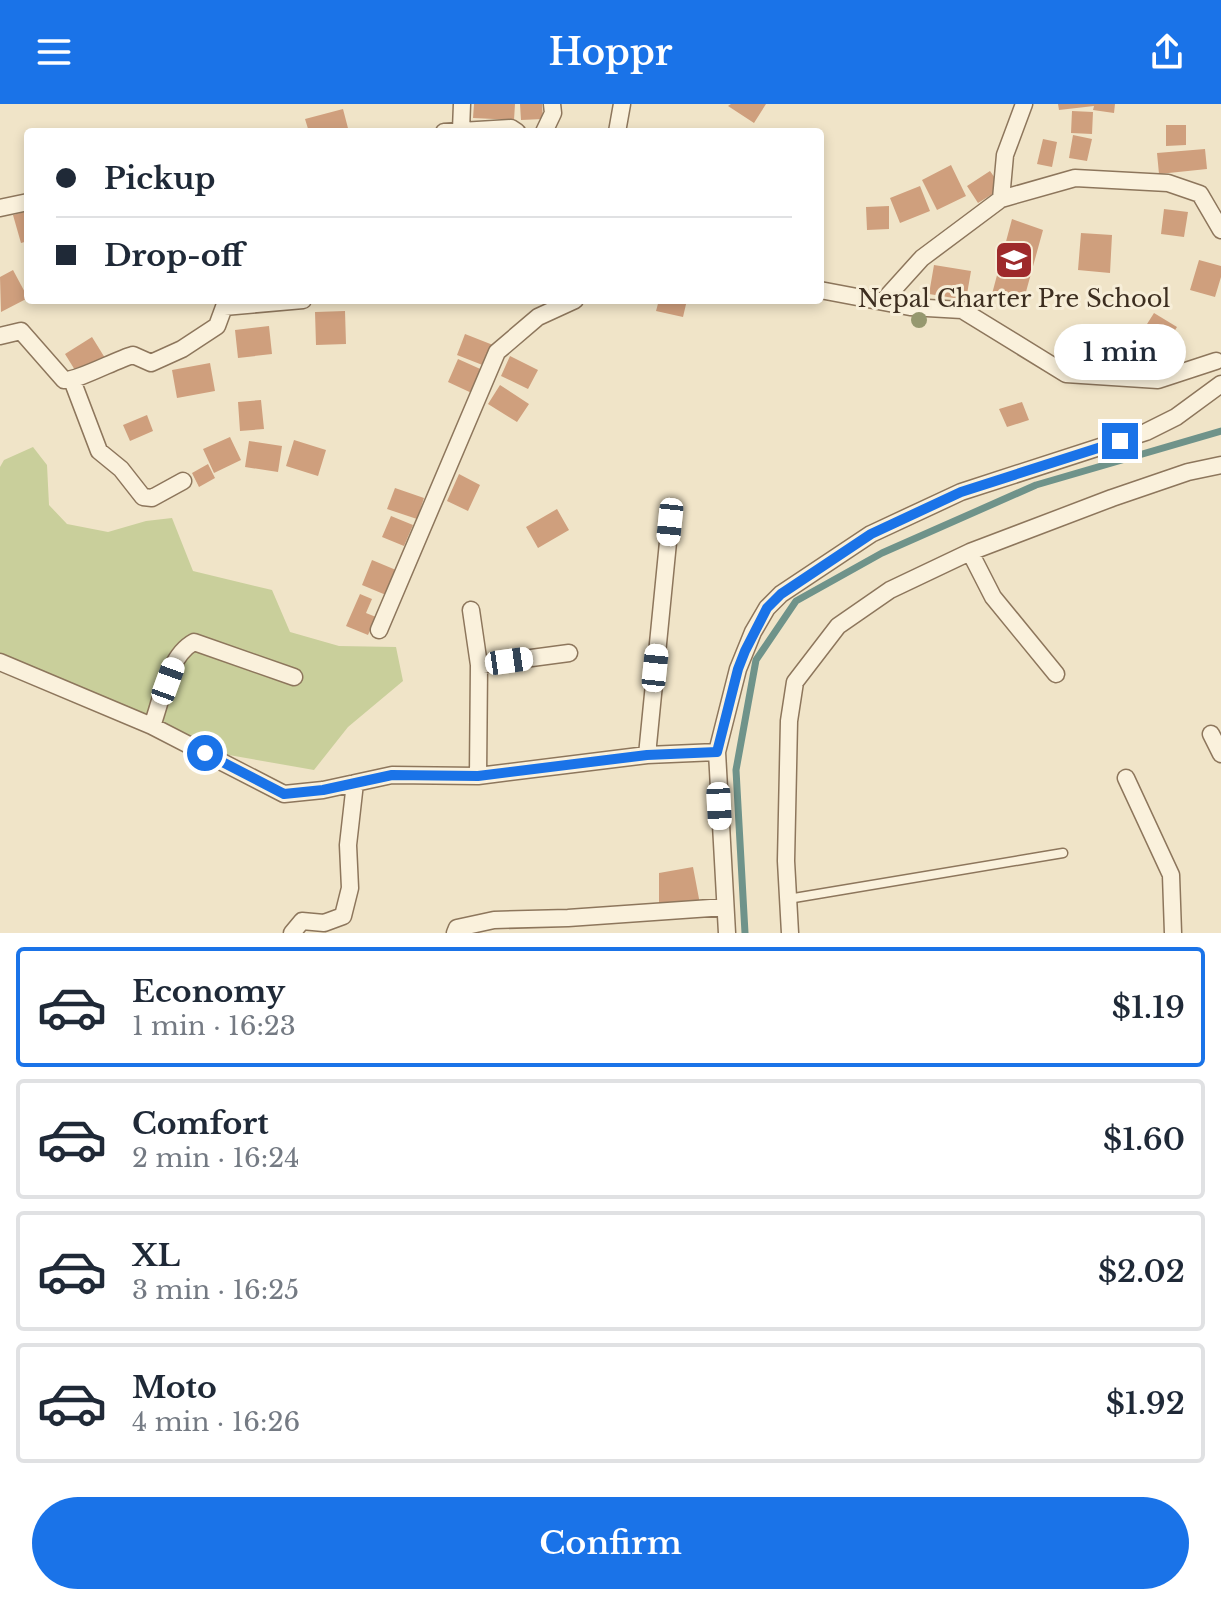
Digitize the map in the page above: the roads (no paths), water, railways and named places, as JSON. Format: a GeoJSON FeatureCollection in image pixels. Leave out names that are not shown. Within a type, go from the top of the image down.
{"type":"FeatureCollection","features":[{"type":"Feature","properties":{"kind":"street"},"geometry":{"type":"LineString","coordinates":[[453,128],[462,104]]}},
{"type":"Feature","properties":{"kind":"street"},"geometry":{"type":"LineString","coordinates":[[546,128],[553,113],[552,104]]}},
{"type":"Feature","properties":{"kind":"street"},"geometry":{"type":"LineString","coordinates":[[618,128],[622,104]]}},
{"type":"Feature","properties":{"kind":"street"},"geometry":{"type":"LineString","coordinates":[[1001,199],[1005,155],[1024,104]]}},
{"type":"Feature","properties":{"kind":"street"},"geometry":{"type":"LineString","coordinates":[[884,300],[922,258],[1001,199],[1075,178],[1168,183],[1200,194],[1221,230]]}},
{"type":"Feature","properties":{"kind":"street"},"geometry":{"type":"LineString","coordinates":[[0,208],[24,203]]}},
{"type":"Feature","properties":{"kind":"street"},"geometry":{"type":"LineString","coordinates":[[824,291],[910,307],[962,310],[1066,374],[1158,380],[1219,362]]}},
{"type":"Feature","properties":{"kind":"street"},"geometry":{"type":"LineString","coordinates":[[0,336],[21,331],[64,380],[72,380],[133,355],[151,363],[182,349],[217,326],[221,304]]}},
{"type":"Feature","properties":{"kind":"street"},"geometry":{"type":"LineString","coordinates":[[379,630],[497,352],[538,317],[566,304]]}},
{"type":"Feature","properties":{"kind":"street"},"geometry":{"type":"LineString","coordinates":[[72,380],[99,451],[121,469],[143,497],[152,498],[183,481]]}},
{"type":"Feature","properties":{"kind":"street"},"geometry":{"type":"LineString","coordinates":[[727,933],[717,752],[738,669],[767,608],[781,594],[871,534],[961,492],[1146,432],[1176,417],[1221,384]]}},
{"type":"Feature","properties":{"kind":"street"},"geometry":{"type":"LineString","coordinates":[[790,933],[789,721],[795,682],[838,626],[890,590],[970,552],[1188,472],[1221,465]]}},
{"type":"Feature","properties":{"kind":"street"},"geometry":{"type":"LineString","coordinates":[[647,755],[670,522]]}},
{"type":"Feature","properties":{"kind":"street"},"geometry":{"type":"LineString","coordinates":[[970,552],[993,597],[1056,674]]}},
{"type":"Feature","properties":{"kind":"street"},"geometry":{"type":"LineString","coordinates":[[471,610],[479,665],[478,776]]}},
{"type":"Feature","properties":{"kind":"street"},"geometry":{"type":"LineString","coordinates":[[152,726],[176,659],[184,647],[194,642],[294,677]]}},
{"type":"Feature","properties":{"kind":"street"},"geometry":{"type":"LineString","coordinates":[[479,665],[569,653]]}},
{"type":"Feature","properties":{"kind":"street"},"geometry":{"type":"LineString","coordinates":[[0,662],[152,726],[284,794],[392,775],[478,776],[647,755],[717,752]]}},
{"type":"Feature","properties":{"kind":"street"},"geometry":{"type":"LineString","coordinates":[[1211,734],[1221,754]]}},
{"type":"Feature","properties":{"kind":"street"},"geometry":{"type":"LineString","coordinates":[[1126,778],[1171,875],[1173,933]]}},
{"type":"Feature","properties":{"kind":"street"},"geometry":{"type":"LineString","coordinates":[[292,933],[302,921],[324,923],[343,916],[350,888],[348,845],[355,783]]}},
{"type":"Feature","properties":{"kind":"street"},"geometry":{"type":"LineString","coordinates":[[455,933],[457,928],[494,920],[725,907]]}},
{"type":"Feature","properties":{"kind":"lane"},"geometry":{"type":"LineString","coordinates":[[788,899],[1063,853]]}},
{"type":"Feature","properties":{"kind":"waterway"},"geometry":{"type":"LineString","coordinates":[[745,933],[736,770],[756,660],[796,601],[882,553],[1036,485],[1221,431]]}},
{"type":"Feature","properties":{"kind":"place","name":"Nepal Charter Pre School"},"geometry":{"type":"Point","coordinates":[1014,260]}}]}
